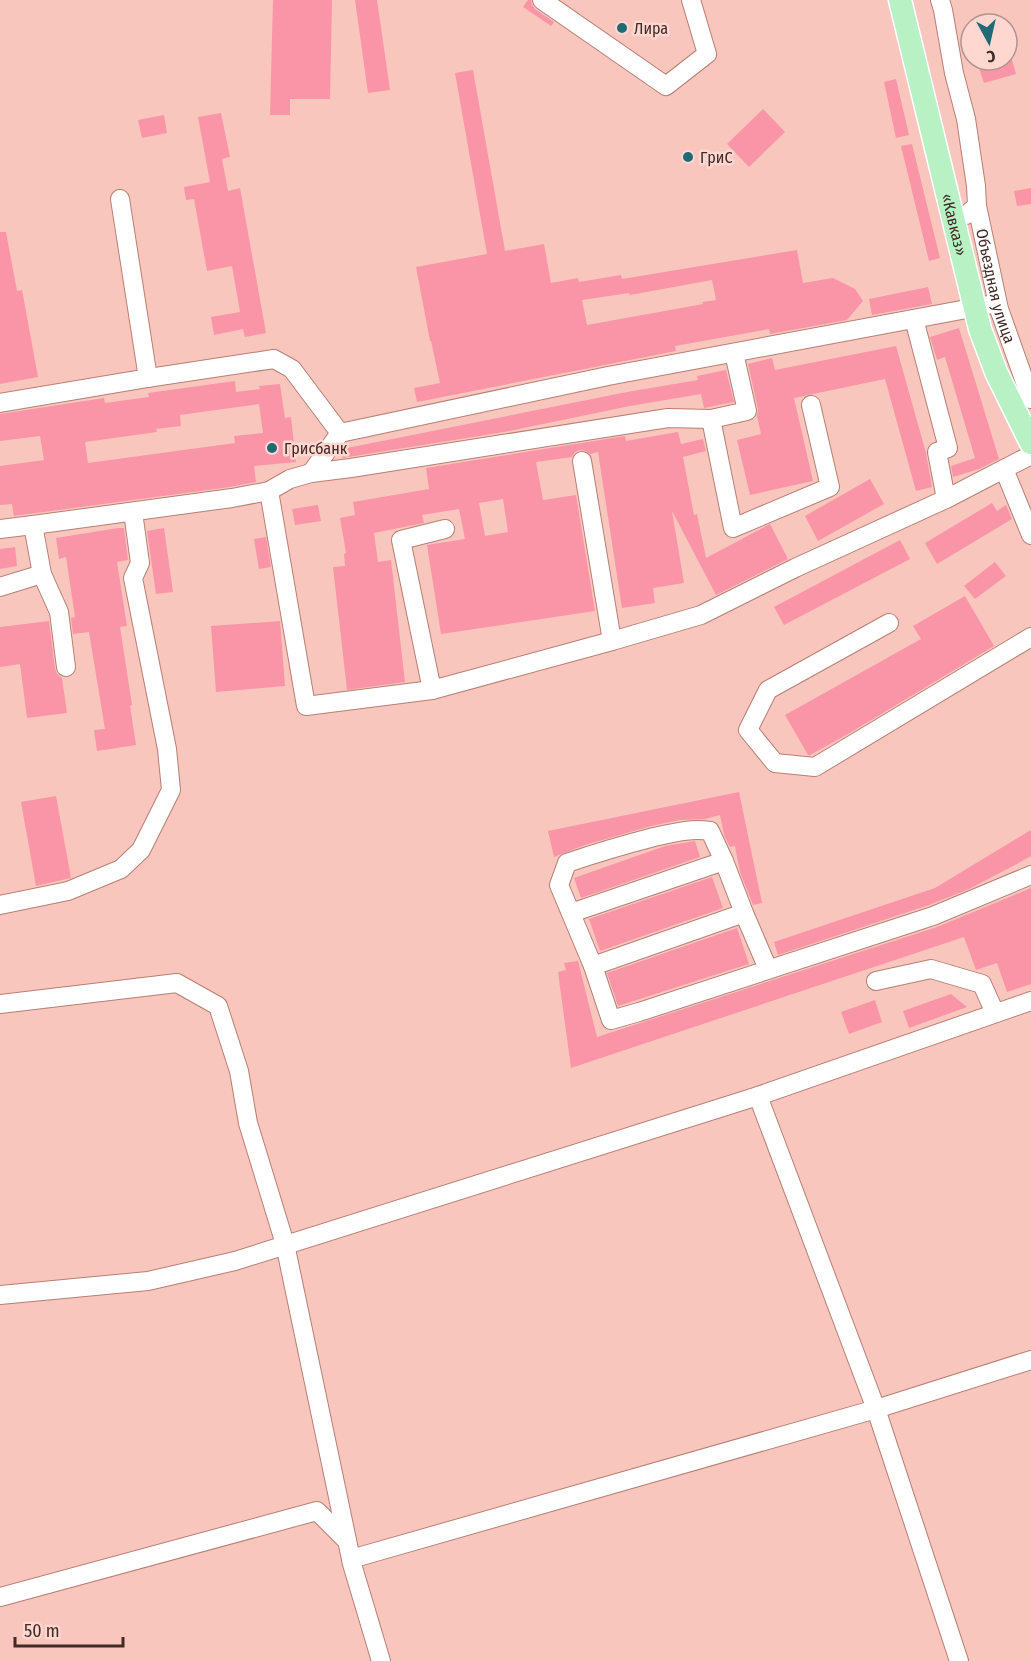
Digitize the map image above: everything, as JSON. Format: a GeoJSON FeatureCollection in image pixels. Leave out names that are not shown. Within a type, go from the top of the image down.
{"type":"FeatureCollection","features":[{"type":"Feature","properties":{"kind":"main road","name":"«Кавказ»"},"geometry":{"type":"LineString","coordinates":[[900,0],[981,306],[993,326],[1012,379],[1031,416]]}},
{"type":"Feature","properties":{"kind":"main road","name":"«Кавказ»"},"geometry":{"type":"LineString","coordinates":[[913,0],[943,129],[971,211],[981,306],[980,329],[996,372],[1031,443]]}},
{"type":"Feature","properties":{"kind":"street"},"geometry":{"type":"LineString","coordinates":[[542,0],[666,86],[707,54],[691,0]]}},
{"type":"Feature","properties":{"kind":"street","name":"Объездная улица"},"geometry":{"type":"LineString","coordinates":[[940,0],[944,10],[954,73],[966,119],[976,186],[971,211],[999,309],[1031,399]]}},
{"type":"Feature","properties":{"kind":"street"},"geometry":{"type":"LineString","coordinates":[[120,199],[148,378]]}},
{"type":"Feature","properties":{"kind":"street"},"geometry":{"type":"LineString","coordinates":[[311,473],[340,433],[608,376],[981,306]]}},
{"type":"Feature","properties":{"kind":"street"},"geometry":{"type":"LineString","coordinates":[[914,319],[948,448],[937,452],[946,499]]}},
{"type":"Feature","properties":{"kind":"street"},"geometry":{"type":"LineString","coordinates":[[0,529],[269,491],[290,479],[311,473],[668,418],[711,419],[747,411],[734,353]]}},
{"type":"Feature","properties":{"kind":"street"},"geometry":{"type":"LineString","coordinates":[[0,403],[274,359],[292,369],[340,433]]}},
{"type":"Feature","properties":{"kind":"street"},"geometry":{"type":"LineString","coordinates":[[711,419],[733,528],[830,487],[811,405]]}},
{"type":"Feature","properties":{"kind":"street"},"geometry":{"type":"LineString","coordinates":[[269,491],[306,706],[432,690],[701,615],[806,563],[946,499],[1031,456]]}},
{"type":"Feature","properties":{"kind":"street"},"geometry":{"type":"LineString","coordinates":[[582,461],[612,641]]}},
{"type":"Feature","properties":{"kind":"street"},"geometry":{"type":"LineString","coordinates":[[1004,468],[1031,535]]}},
{"type":"Feature","properties":{"kind":"street"},"geometry":{"type":"LineString","coordinates":[[0,905],[68,891],[121,869],[141,850],[171,790],[167,750],[133,578],[140,563],[133,512]]}},
{"type":"Feature","properties":{"kind":"street"},"geometry":{"type":"LineString","coordinates":[[33,525],[42,574],[59,612],[66,667]]}},
{"type":"Feature","properties":{"kind":"street"},"geometry":{"type":"LineString","coordinates":[[432,690],[401,540],[446,529]]}},
{"type":"Feature","properties":{"kind":"street"},"geometry":{"type":"LineString","coordinates":[[0,587],[42,574]]}},
{"type":"Feature","properties":{"kind":"street"},"geometry":{"type":"LineString","coordinates":[[889,623],[768,690],[748,730],[775,763],[815,766],[1031,637]]}},
{"type":"Feature","properties":{"kind":"street"},"geometry":{"type":"LineString","coordinates":[[768,969],[710,831],[696,829],[610,848],[567,863],[559,885],[593,966],[611,1020],[933,916],[1031,875]]}},
{"type":"Feature","properties":{"kind":"street"},"geometry":{"type":"LineString","coordinates":[[571,914],[724,861]]}},
{"type":"Feature","properties":{"kind":"street"},"geometry":{"type":"LineString","coordinates":[[593,966],[744,913]]}},
{"type":"Feature","properties":{"kind":"street"},"geometry":{"type":"LineString","coordinates":[[876,981],[931,969],[982,984],[995,1013]]}},
{"type":"Feature","properties":{"kind":"street"},"geometry":{"type":"LineString","coordinates":[[0,1004],[177,983],[218,1006],[239,1071],[248,1123],[285,1244],[351,1559],[381,1661]]}},
{"type":"Feature","properties":{"kind":"street"},"geometry":{"type":"LineString","coordinates":[[0,1295],[148,1281],[235,1261],[758,1096],[1031,1001]]}},
{"type":"Feature","properties":{"kind":"street"},"geometry":{"type":"LineString","coordinates":[[758,1096],[876,1410],[959,1661]]}},
{"type":"Feature","properties":{"kind":"street"},"geometry":{"type":"LineString","coordinates":[[351,1559],[876,1410],[1031,1360]]}},
{"type":"Feature","properties":{"kind":"street"},"geometry":{"type":"LineString","coordinates":[[0,1597],[317,1511],[347,1540]]}},
{"type":"Feature","properties":{"kind":"building"},"geometry":{"type":"Polygon","coordinates":[[[273,0],[332,0],[330,99],[290,99],[290,115],[270,115],[273,0]]]}},
{"type":"Feature","properties":{"kind":"building"},"geometry":{"type":"Polygon","coordinates":[[[355,0],[377,0],[390,90],[368,93],[355,0]]]}},
{"type":"Feature","properties":{"kind":"building"},"geometry":{"type":"Polygon","coordinates":[[[528,0],[531,0],[535,9],[554,22],[551,26],[523,7],[528,0]]]}},
{"type":"Feature","properties":{"kind":"building"},"geometry":{"type":"Polygon","coordinates":[[[473,70],[505,251],[544,244],[551,283],[578,278],[579,282],[621,275],[622,279],[797,250],[803,283],[833,278],[855,289],[863,301],[847,320],[770,334],[769,329],[675,346],[676,351],[417,402],[414,388],[440,383],[416,267],[487,254],[455,73],[473,70]],[[712,280],[630,295],[629,293],[582,300],[587,325],[716,300],[712,280]]]}},
{"type":"Feature","properties":{"kind":"building"},"geometry":{"type":"Polygon","coordinates":[[[980,72],[1015,72],[1016,74],[984,83],[980,72]]]}},
{"type":"Feature","properties":{"kind":"building"},"geometry":{"type":"Polygon","coordinates":[[[896,79],[909,135],[896,138],[884,82],[896,79]]]}},
{"type":"Feature","properties":{"kind":"building"},"geometry":{"type":"Polygon","coordinates":[[[763,109],[785,132],[749,167],[727,144],[763,109]]]}},
{"type":"Feature","properties":{"kind":"building"},"geometry":{"type":"Polygon","coordinates":[[[221,113],[230,157],[222,159],[228,191],[240,188],[266,333],[245,337],[243,329],[214,335],[211,317],[240,312],[232,266],[207,271],[194,199],[186,200],[184,187],[210,182],[198,117],[221,113]]]}},
{"type":"Feature","properties":{"kind":"building"},"geometry":{"type":"Polygon","coordinates":[[[164,115],[167,133],[142,138],[138,120],[164,115]]]}},
{"type":"Feature","properties":{"kind":"building"},"geometry":{"type":"Polygon","coordinates":[[[912,144],[940,258],[929,261],[901,146],[912,144]]]}},
{"type":"Feature","properties":{"kind":"building"},"geometry":{"type":"Polygon","coordinates":[[[1031,188],[1031,204],[1017,206],[1014,191],[1031,188]]]}},
{"type":"Feature","properties":{"kind":"building"},"geometry":{"type":"Polygon","coordinates":[[[0,232],[6,232],[17,291],[22,290],[38,377],[0,384],[0,232]]]}},
{"type":"Feature","properties":{"kind":"building"},"geometry":{"type":"Polygon","coordinates":[[[928,287],[932,304],[872,315],[869,299],[928,287]]]}},
{"type":"Feature","properties":{"kind":"building"},"geometry":{"type":"Polygon","coordinates":[[[959,328],[999,459],[979,469],[953,477],[951,466],[975,458],[945,357],[937,360],[930,337],[959,328]]]}},
{"type":"Feature","properties":{"kind":"building"},"geometry":{"type":"Polygon","coordinates":[[[896,346],[926,453],[932,487],[916,491],[885,379],[794,398],[813,481],[750,495],[737,440],[761,434],[748,364],[772,358],[775,370],[896,346]]]}},
{"type":"Feature","properties":{"kind":"building"},"geometry":{"type":"Polygon","coordinates":[[[726,370],[734,402],[704,408],[701,394],[504,432],[342,458],[342,449],[698,380],[697,376],[726,370]]]}},
{"type":"Feature","properties":{"kind":"building"},"geometry":{"type":"Polygon","coordinates":[[[235,381],[236,392],[280,384],[285,418],[291,417],[296,462],[254,466],[256,482],[230,487],[14,516],[12,504],[0,505],[0,466],[44,460],[40,436],[0,441],[0,414],[104,398],[105,403],[149,397],[148,393],[235,381]],[[259,404],[180,415],[181,426],[156,429],[157,432],[85,442],[88,463],[235,443],[234,436],[263,433],[259,404]]]}},
{"type":"Feature","properties":{"kind":"building"},"geometry":{"type":"Polygon","coordinates":[[[678,432],[681,444],[703,439],[706,451],[683,457],[694,515],[697,514],[706,558],[770,524],[788,559],[716,595],[672,511],[684,583],[653,588],[655,603],[622,608],[598,452],[590,454],[581,450],[575,452],[572,457],[536,462],[543,500],[576,495],[595,611],[441,634],[427,545],[465,539],[459,509],[422,515],[424,523],[374,533],[378,562],[391,560],[405,682],[347,690],[333,567],[345,566],[344,554],[346,553],[340,518],[355,515],[353,502],[429,489],[426,468],[625,436],[626,441],[678,432]],[[503,499],[479,503],[485,536],[508,532],[503,499]]]}},
{"type":"Feature","properties":{"kind":"building"},"geometry":{"type":"Polygon","coordinates":[[[870,479],[884,504],[818,541],[805,516],[870,479]]]}},
{"type":"Feature","properties":{"kind":"building"},"geometry":{"type":"Polygon","coordinates":[[[992,503],[997,511],[1006,505],[1012,519],[937,564],[925,543],[992,503]]]}},
{"type":"Feature","properties":{"kind":"building"},"geometry":{"type":"Polygon","coordinates":[[[318,505],[321,521],[295,525],[292,509],[318,505]]]}},
{"type":"Feature","properties":{"kind":"building"},"geometry":{"type":"Polygon","coordinates":[[[124,528],[128,560],[117,562],[127,626],[120,627],[136,745],[97,751],[94,730],[105,729],[89,632],[73,634],[71,618],[75,617],[66,557],[59,559],[56,538],[124,528]]]}},
{"type":"Feature","properties":{"kind":"building"},"geometry":{"type":"Polygon","coordinates":[[[164,528],[173,592],[156,594],[147,531],[164,528]]]}},
{"type":"Feature","properties":{"kind":"building"},"geometry":{"type":"Polygon","coordinates":[[[266,537],[271,567],[259,569],[254,539],[266,537]]]}},
{"type":"Feature","properties":{"kind":"building"},"geometry":{"type":"Polygon","coordinates":[[[900,540],[910,559],[784,625],[774,607],[900,540]]]}},
{"type":"Feature","properties":{"kind":"building"},"geometry":{"type":"Polygon","coordinates":[[[15,547],[17,566],[0,569],[0,549],[15,547]]]}},
{"type":"Feature","properties":{"kind":"building"},"geometry":{"type":"Polygon","coordinates":[[[995,562],[1006,576],[975,599],[964,586],[995,562]]]}},
{"type":"Feature","properties":{"kind":"building"},"geometry":{"type":"Polygon","coordinates":[[[965,596],[994,646],[848,734],[808,755],[785,715],[921,639],[913,626],[965,596]]]}},
{"type":"Feature","properties":{"kind":"building"},"geometry":{"type":"Polygon","coordinates":[[[49,621],[55,668],[57,674],[62,678],[67,713],[27,718],[20,664],[0,667],[0,627],[49,621]]]}},
{"type":"Feature","properties":{"kind":"building"},"geometry":{"type":"Polygon","coordinates":[[[280,621],[285,686],[216,692],[211,626],[280,621]]]}},
{"type":"Feature","properties":{"kind":"building"},"geometry":{"type":"Polygon","coordinates":[[[739,792],[762,903],[753,905],[740,872],[735,846],[730,847],[724,835],[720,815],[651,826],[585,845],[554,857],[548,831],[739,792]]]}},
{"type":"Feature","properties":{"kind":"building"},"geometry":{"type":"Polygon","coordinates":[[[56,796],[71,878],[36,886],[21,802],[56,796]]]}},
{"type":"Feature","properties":{"kind":"building"},"geometry":{"type":"Polygon","coordinates":[[[1031,830],[1031,856],[969,889],[929,905],[778,955],[774,942],[935,888],[1031,830]]]}},
{"type":"Feature","properties":{"kind":"building"},"geometry":{"type":"Polygon","coordinates":[[[695,841],[700,857],[581,898],[574,878],[665,846],[695,841]]]}},
{"type":"Feature","properties":{"kind":"building"},"geometry":{"type":"Polygon","coordinates":[[[712,877],[723,908],[600,951],[589,919],[712,877]]]}},
{"type":"Feature","properties":{"kind":"building"},"geometry":{"type":"Polygon","coordinates":[[[1031,888],[1031,984],[1007,992],[997,963],[976,970],[964,937],[571,1068],[558,972],[566,970],[564,963],[578,961],[597,1037],[937,927],[1031,888]]]}},
{"type":"Feature","properties":{"kind":"building"},"geometry":{"type":"Polygon","coordinates":[[[737,928],[749,964],[618,1006],[607,973],[737,928]]]}},
{"type":"Feature","properties":{"kind":"building"},"geometry":{"type":"Polygon","coordinates":[[[951,994],[967,1007],[909,1028],[903,1011],[951,994]]]}},
{"type":"Feature","properties":{"kind":"building"},"geometry":{"type":"Polygon","coordinates":[[[875,1000],[882,1022],[849,1034],[841,1012],[875,1000]]]}},
{"type":"Feature","properties":{"kind":"place","name":"Лира"},"geometry":{"type":"Point","coordinates":[622,28]}},
{"type":"Feature","properties":{"kind":"place","name":"ГриС"},"geometry":{"type":"Point","coordinates":[688,157]}},
{"type":"Feature","properties":{"kind":"place","name":"Грисбанк"},"geometry":{"type":"Point","coordinates":[272,448]}}]}
